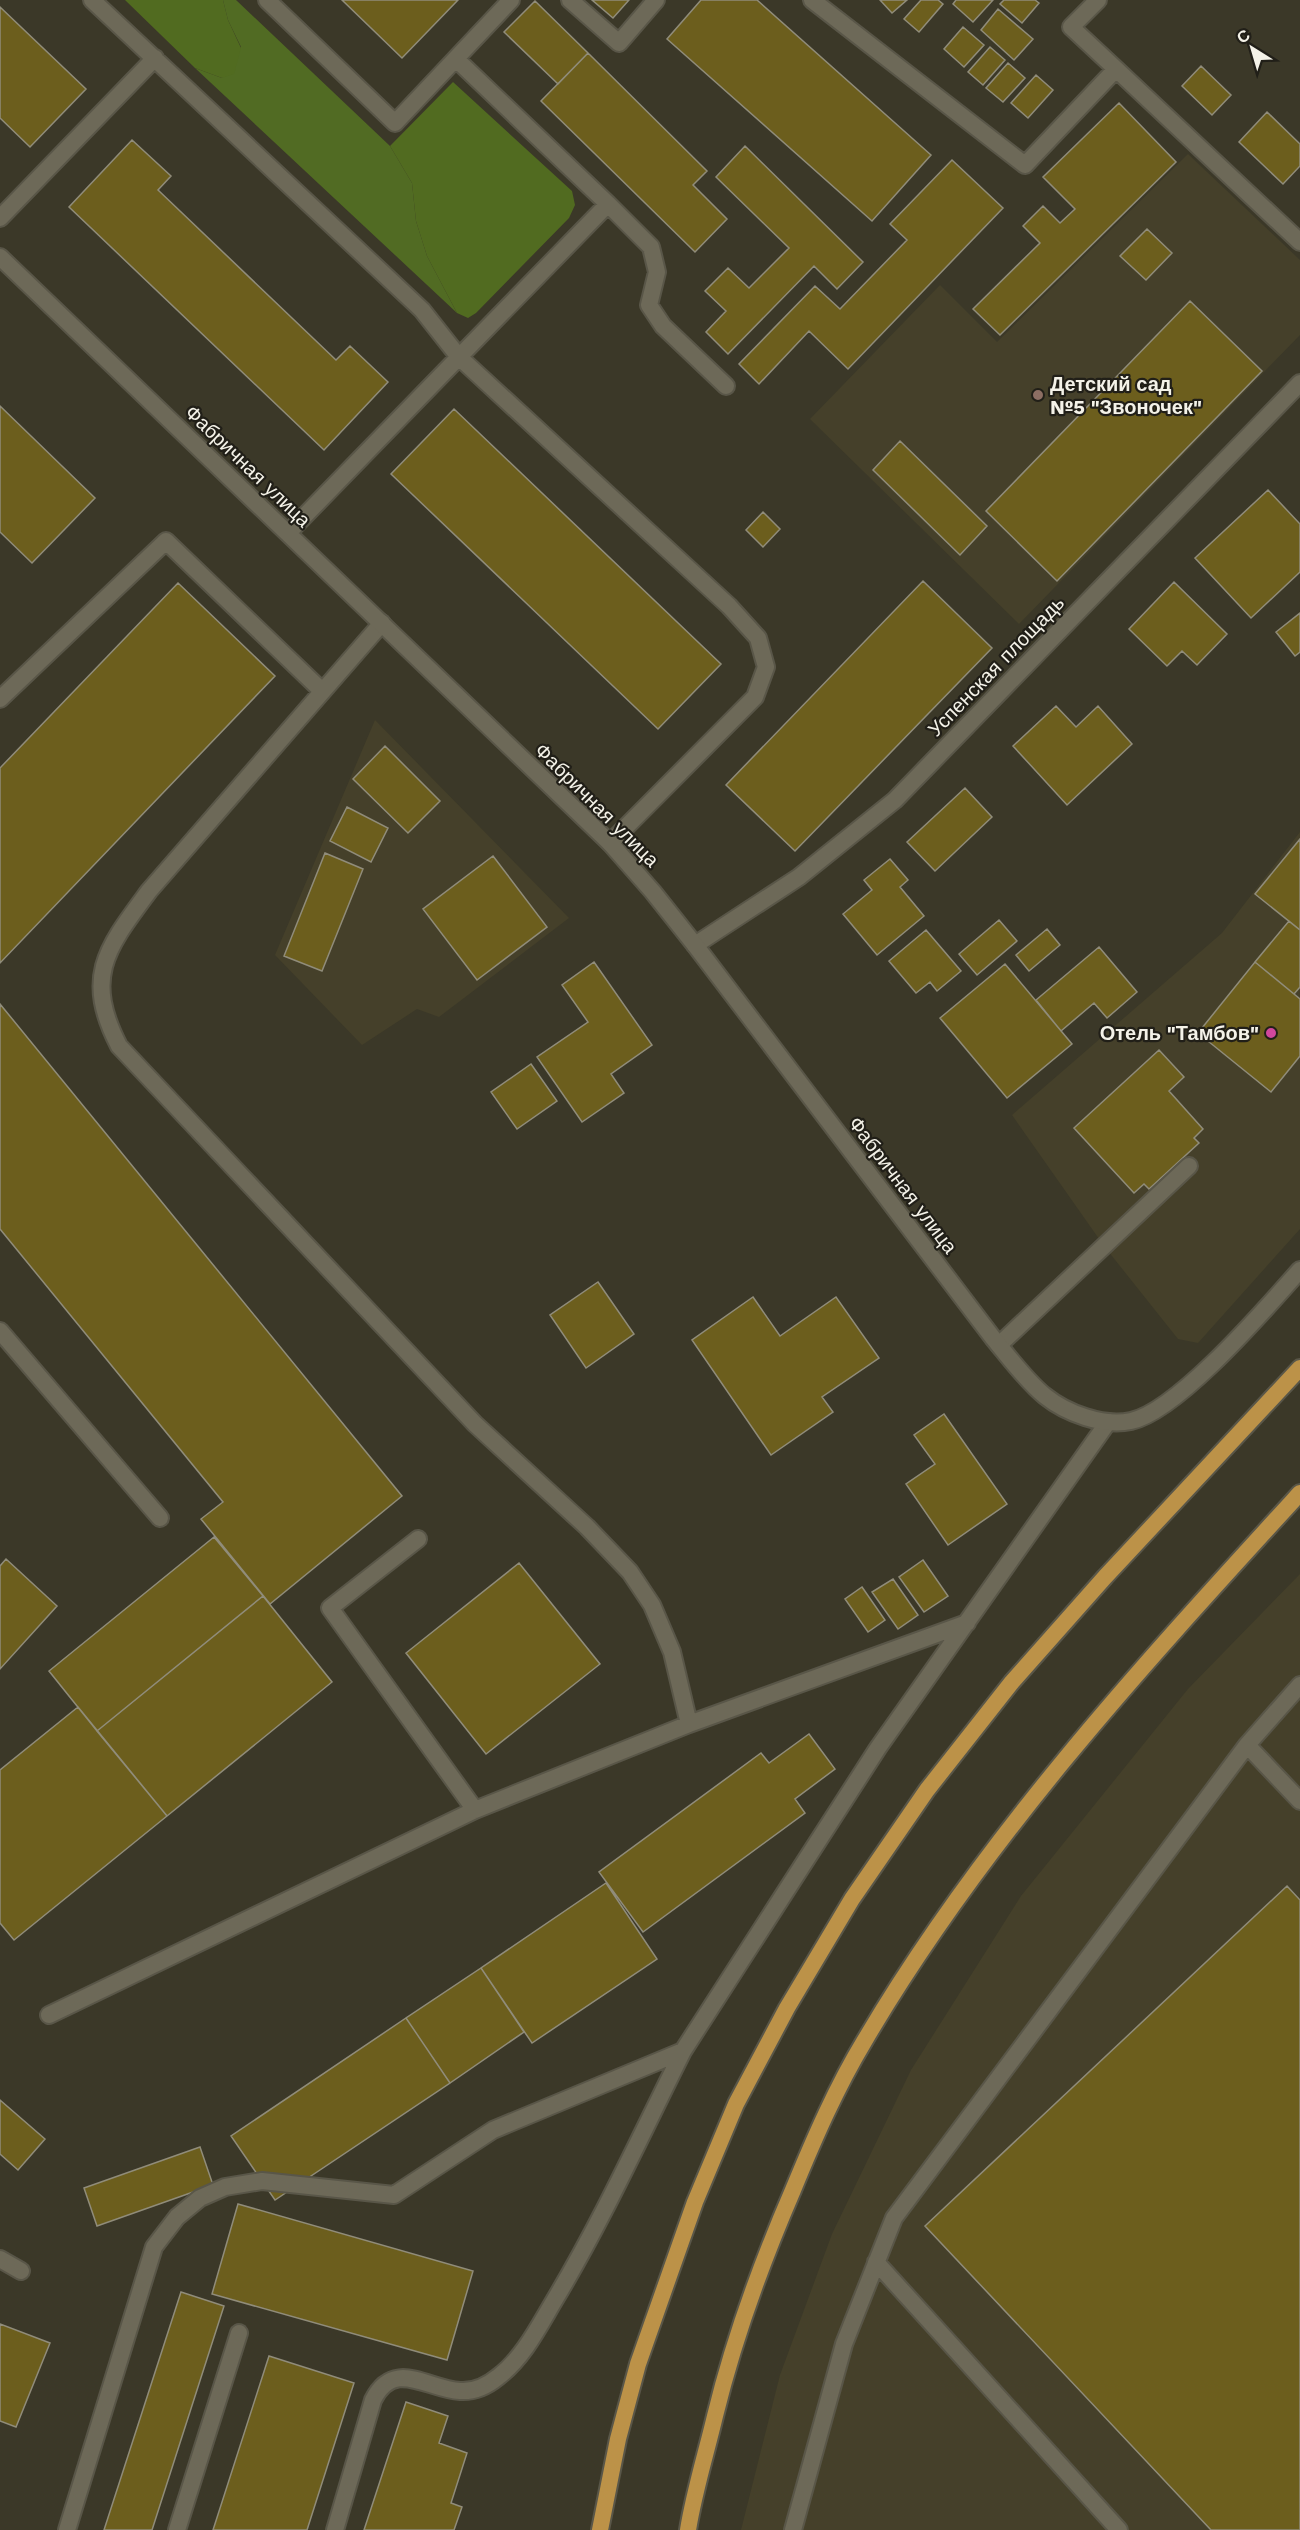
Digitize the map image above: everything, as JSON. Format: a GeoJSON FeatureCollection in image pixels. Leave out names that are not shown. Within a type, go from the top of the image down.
{"type":"FeatureCollection","features":[{"type":"Feature","properties":{"kind":"main road"},"geometry":{"type":"LineString","coordinates":[[600,2530],[618,2439],[638,2364],[695,2202],[736,2104],[787,2007],[846,1908],[927,1790],[1012,1682],[1300,1368]]}},
{"type":"Feature","properties":{"kind":"main road"},"geometry":{"type":"LineString","coordinates":[[688,2530],[721,2394],[759,2270],[816,2133],[863,2043],[916,1956],[1020,1813],[1160,1646],[1300,1493]]}},
{"type":"Feature","properties":{"kind":"street"},"geometry":{"type":"LineString","coordinates":[[92,0],[423,310],[459,357],[729,606],[758,638],[766,667],[755,698],[610,843]]}},
{"type":"Feature","properties":{"kind":"street"},"geometry":{"type":"LineString","coordinates":[[267,0],[394,123],[511,0]]}},
{"type":"Feature","properties":{"kind":"street"},"geometry":{"type":"LineString","coordinates":[[570,0],[619,43],[656,0]]}},
{"type":"Feature","properties":{"kind":"street"},"geometry":{"type":"LineString","coordinates":[[812,0],[1025,165],[1116,69]]}},
{"type":"Feature","properties":{"kind":"street"},"geometry":{"type":"LineString","coordinates":[[1098,0],[1071,27],[1300,242]]}},
{"type":"Feature","properties":{"kind":"street"},"geometry":{"type":"LineString","coordinates":[[0,218],[155,58]]}},
{"type":"Feature","properties":{"kind":"street"},"geometry":{"type":"LineString","coordinates":[[456,58],[651,247],[657,272],[649,305],[663,326],[726,386]]}},
{"type":"Feature","properties":{"kind":"street"},"geometry":{"type":"LineString","coordinates":[[288,533],[608,204]]}},
{"type":"Feature","properties":{"kind":"street","name":"Фабричная улица"},"geometry":{"type":"LineString","coordinates":[[0,257],[610,843],[695,945],[999,1346],[1044,1396],[1074,1413],[1108,1422]]}},
{"type":"Feature","properties":{"kind":"street","name":"Успенская площадь"},"geometry":{"type":"LineString","coordinates":[[695,945],[799,877],[895,800],[1300,383]]}},
{"type":"Feature","properties":{"kind":"street"},"geometry":{"type":"LineString","coordinates":[[0,699],[166,541],[321,690]]}},
{"type":"Feature","properties":{"kind":"street"},"geometry":{"type":"LineString","coordinates":[[382,623],[321,690],[149,891],[118,932],[106,958],[100,992],[106,1021],[119,1046],[475,1424],[587,1527],[630,1572],[652,1605],[672,1652],[689,1724]]}},
{"type":"Feature","properties":{"kind":"street"},"geometry":{"type":"LineString","coordinates":[[999,1346],[1189,1166]]}},
{"type":"Feature","properties":{"kind":"street"},"geometry":{"type":"LineString","coordinates":[[335,2530],[373,2400],[378,2390],[387,2381],[399,2378],[460,2391],[480,2389],[499,2377],[525,2349],[585,2250],[682,2051],[878,1748],[1108,1422],[1131,1421],[1160,1408],[1197,1379],[1300,1270]]}},
{"type":"Feature","properties":{"kind":"street"},"geometry":{"type":"LineString","coordinates":[[0,1331],[160,1518]]}},
{"type":"Feature","properties":{"kind":"street"},"geometry":{"type":"LineString","coordinates":[[418,1539],[330,1608],[475,1810]]}},
{"type":"Feature","properties":{"kind":"street"},"geometry":{"type":"LineString","coordinates":[[49,2015],[475,1810],[689,1724],[967,1623]]}},
{"type":"Feature","properties":{"kind":"street"},"geometry":{"type":"LineString","coordinates":[[793,2530],[844,2344],[894,2218],[1247,1745],[1300,1684]]}},
{"type":"Feature","properties":{"kind":"street"},"geometry":{"type":"LineString","coordinates":[[1247,1745],[1300,1800]]}},
{"type":"Feature","properties":{"kind":"street"},"geometry":{"type":"LineString","coordinates":[[66,2530],[154,2247],[177,2217],[200,2198],[225,2187],[262,2181],[394,2195],[493,2130],[682,2051]]}},
{"type":"Feature","properties":{"kind":"street"},"geometry":{"type":"LineString","coordinates":[[0,2259],[21,2271]]}},
{"type":"Feature","properties":{"kind":"street"},"geometry":{"type":"LineString","coordinates":[[876,2262],[1119,2530]]}},
{"type":"Feature","properties":{"kind":"street"},"geometry":{"type":"LineString","coordinates":[[177,2530],[239,2333]]}},
{"type":"Feature","properties":{"kind":"shaded area","name":"Детский сад №5 \"Звоночек\""},"geometry":{"type":"Polygon","coordinates":[[[1188,154],[1300,260],[1300,335],[1019,624],[810,419],[940,285],[997,342],[1188,154]]]}},
{"type":"Feature","properties":{"kind":"shaded area"},"geometry":{"type":"Polygon","coordinates":[[[375,720],[569,918],[439,1017],[417,1009],[362,1045],[275,955],[375,720]]]}},
{"type":"Feature","properties":{"kind":"shaded area"},"geometry":{"type":"Polygon","coordinates":[[[1300,832],[1300,1229],[1198,1343],[1178,1339],[1104,1246],[1012,1115],[1222,933],[1300,832]]]}},
{"type":"Feature","properties":{"kind":"shaded area"},"geometry":{"type":"Polygon","coordinates":[[[1300,1574],[1300,2530],[741,2530],[780,2375],[832,2234],[911,2070],[1021,1896],[1188,1689],[1300,1574]]]}},
{"type":"Feature","properties":{"kind":"green space"},"geometry":{"type":"Polygon","coordinates":[[[125,0],[223,0],[228,20],[241,48],[234,74],[222,78],[195,68],[125,0]]]}},
{"type":"Feature","properties":{"kind":"green space"},"geometry":{"type":"Polygon","coordinates":[[[223,0],[236,0],[390,146],[412,183],[416,221],[427,256],[457,313],[195,68],[222,78],[241,47],[228,20],[223,0]]]}},
{"type":"Feature","properties":{"kind":"green space"},"geometry":{"type":"Polygon","coordinates":[[[453,82],[572,191],[575,205],[569,218],[476,313],[468,318],[457,313],[427,256],[416,221],[412,183],[390,146],[453,82]]]}},
{"type":"Feature","properties":{"kind":"building"},"geometry":{"type":"Polygon","coordinates":[[[342,0],[458,0],[402,58],[342,0]]]}},
{"type":"Feature","properties":{"kind":"building"},"geometry":{"type":"Polygon","coordinates":[[[592,0],[629,0],[613,18],[592,0]]]}},
{"type":"Feature","properties":{"kind":"building"},"geometry":{"type":"Polygon","coordinates":[[[701,0],[757,0],[931,155],[872,221],[667,39],[701,0]]]}},
{"type":"Feature","properties":{"kind":"building"},"geometry":{"type":"Polygon","coordinates":[[[880,0],[907,0],[892,13],[880,0]]]}},
{"type":"Feature","properties":{"kind":"building"},"geometry":{"type":"Polygon","coordinates":[[[921,0],[938,0],[943,4],[919,32],[904,19],[921,0]]]}},
{"type":"Feature","properties":{"kind":"building"},"geometry":{"type":"Polygon","coordinates":[[[956,0],[993,0],[973,22],[953,4],[956,0]]]}},
{"type":"Feature","properties":{"kind":"building"},"geometry":{"type":"Polygon","coordinates":[[[1004,0],[1035,0],[1039,3],[1022,23],[1000,4],[1004,0]]]}},
{"type":"Feature","properties":{"kind":"building"},"geometry":{"type":"Polygon","coordinates":[[[535,1],[588,53],[558,84],[504,32],[535,1]]]}},
{"type":"Feature","properties":{"kind":"building"},"geometry":{"type":"Polygon","coordinates":[[[0,7],[86,89],[30,147],[0,118],[0,7]]]}},
{"type":"Feature","properties":{"kind":"building"},"geometry":{"type":"Polygon","coordinates":[[[998,9],[1033,39],[1014,60],[981,30],[998,9]]]}},
{"type":"Feature","properties":{"kind":"building"},"geometry":{"type":"Polygon","coordinates":[[[963,27],[984,45],[964,67],[944,49],[963,27]]]}},
{"type":"Feature","properties":{"kind":"building"},"geometry":{"type":"Polygon","coordinates":[[[990,47],[1005,60],[983,85],[968,72],[990,47]]]}},
{"type":"Feature","properties":{"kind":"building"},"geometry":{"type":"Polygon","coordinates":[[[588,53],[707,171],[693,185],[727,219],[695,252],[541,101],[588,53]]]}},
{"type":"Feature","properties":{"kind":"building"},"geometry":{"type":"Polygon","coordinates":[[[1008,63],[1025,78],[1003,102],[986,88],[1008,63]]]}},
{"type":"Feature","properties":{"kind":"building"},"geometry":{"type":"Polygon","coordinates":[[[1201,66],[1231,95],[1212,115],[1182,86],[1201,66]]]}},
{"type":"Feature","properties":{"kind":"building"},"geometry":{"type":"Polygon","coordinates":[[[1036,75],[1053,90],[1028,118],[1011,103],[1036,75]]]}},
{"type":"Feature","properties":{"kind":"building"},"geometry":{"type":"Polygon","coordinates":[[[1119,103],[1176,162],[1000,335],[973,309],[1040,243],[1023,226],[1043,206],[1060,223],[1075,209],[1043,177],[1119,103]]]}},
{"type":"Feature","properties":{"kind":"building"},"geometry":{"type":"Polygon","coordinates":[[[1267,112],[1300,144],[1300,166],[1283,184],[1239,142],[1267,112]]]}},
{"type":"Feature","properties":{"kind":"building"},"geometry":{"type":"Polygon","coordinates":[[[132,140],[171,176],[158,190],[336,360],[350,346],[388,382],[324,450],[69,207],[132,140]]]}},
{"type":"Feature","properties":{"kind":"building"},"geometry":{"type":"Polygon","coordinates":[[[745,146],[863,262],[837,289],[814,266],[728,354],[706,332],[726,311],[705,291],[728,268],[749,288],[789,248],[716,177],[745,146]]]}},
{"type":"Feature","properties":{"kind":"building"},"geometry":{"type":"Polygon","coordinates":[[[952,160],[1003,208],[848,369],[809,331],[759,384],[739,364],[815,286],[840,309],[907,240],[890,224],[952,160]]]}},
{"type":"Feature","properties":{"kind":"building"},"geometry":{"type":"Polygon","coordinates":[[[1147,229],[1172,253],[1146,280],[1120,256],[1147,229]]]}},
{"type":"Feature","properties":{"kind":"building"},"geometry":{"type":"Polygon","coordinates":[[[1190,301],[1262,371],[1057,581],[986,511],[1190,301]]]}},
{"type":"Feature","properties":{"kind":"building"},"geometry":{"type":"Polygon","coordinates":[[[0,406],[95,498],[32,563],[0,532],[0,406]]]}},
{"type":"Feature","properties":{"kind":"building"},"geometry":{"type":"Polygon","coordinates":[[[454,409],[721,664],[658,729],[391,474],[454,409]]]}},
{"type":"Feature","properties":{"kind":"building"},"geometry":{"type":"Polygon","coordinates":[[[900,441],[987,526],[960,555],[873,470],[900,441]]]}},
{"type":"Feature","properties":{"kind":"building"},"geometry":{"type":"Polygon","coordinates":[[[1268,490],[1300,524],[1300,572],[1251,618],[1195,558],[1268,490]]]}},
{"type":"Feature","properties":{"kind":"building"},"geometry":{"type":"Polygon","coordinates":[[[763,512],[780,529],[763,547],[746,530],[763,512]]]}},
{"type":"Feature","properties":{"kind":"building"},"geometry":{"type":"Polygon","coordinates":[[[923,581],[992,648],[795,851],[726,785],[923,581]]]}},
{"type":"Feature","properties":{"kind":"building"},"geometry":{"type":"Polygon","coordinates":[[[1174,582],[1227,634],[1197,665],[1182,651],[1167,666],[1129,629],[1174,582]]]}},
{"type":"Feature","properties":{"kind":"building"},"geometry":{"type":"Polygon","coordinates":[[[178,583],[275,676],[0,963],[0,768],[178,583]]]}},
{"type":"Feature","properties":{"kind":"building"},"geometry":{"type":"Polygon","coordinates":[[[1300,613],[1300,652],[1295,656],[1276,632],[1300,613]]]}},
{"type":"Feature","properties":{"kind":"building"},"geometry":{"type":"Polygon","coordinates":[[[1056,706],[1076,727],[1098,706],[1132,744],[1067,805],[1013,746],[1056,706]]]}},
{"type":"Feature","properties":{"kind":"building"},"geometry":{"type":"Polygon","coordinates":[[[385,746],[440,801],[408,833],[353,779],[385,746]]]}},
{"type":"Feature","properties":{"kind":"building"},"geometry":{"type":"Polygon","coordinates":[[[965,788],[992,817],[935,871],[907,842],[965,788]]]}},
{"type":"Feature","properties":{"kind":"building"},"geometry":{"type":"Polygon","coordinates":[[[347,807],[388,828],[371,862],[330,841],[347,807]]]}},
{"type":"Feature","properties":{"kind":"building"},"geometry":{"type":"Polygon","coordinates":[[[1300,839],[1300,930],[1255,894],[1300,839]]]}},
{"type":"Feature","properties":{"kind":"building"},"geometry":{"type":"Polygon","coordinates":[[[325,853],[363,869],[322,971],[284,956],[325,853]]]}},
{"type":"Feature","properties":{"kind":"building"},"geometry":{"type":"Polygon","coordinates":[[[493,856],[547,927],[477,980],[423,909],[493,856]]]}},
{"type":"Feature","properties":{"kind":"building"},"geometry":{"type":"Polygon","coordinates":[[[890,859],[908,880],[900,887],[924,916],[877,955],[843,914],[872,890],[864,880],[890,859]]]}},
{"type":"Feature","properties":{"kind":"building"},"geometry":{"type":"Polygon","coordinates":[[[999,920],[1017,941],[977,975],[959,954],[999,920]]]}},
{"type":"Feature","properties":{"kind":"building"},"geometry":{"type":"Polygon","coordinates":[[[1289,921],[1300,930],[1300,987],[1294,994],[1255,962],[1289,921]]]}},
{"type":"Feature","properties":{"kind":"building"},"geometry":{"type":"Polygon","coordinates":[[[1047,929],[1060,945],[1029,971],[1016,955],[1047,929]]]}},
{"type":"Feature","properties":{"kind":"building"},"geometry":{"type":"Polygon","coordinates":[[[926,930],[961,971],[937,991],[930,982],[916,993],[889,961],[926,930]]]}},
{"type":"Feature","properties":{"kind":"building"},"geometry":{"type":"Polygon","coordinates":[[[1099,947],[1137,992],[1107,1018],[1094,1003],[1061,1031],[1036,1000],[1099,947]]]}},
{"type":"Feature","properties":{"kind":"building"},"geometry":{"type":"Polygon","coordinates":[[[594,962],[652,1045],[611,1074],[624,1093],[582,1122],[537,1057],[588,1022],[562,985],[594,962]]]}},
{"type":"Feature","properties":{"kind":"building"},"geometry":{"type":"Polygon","coordinates":[[[1255,962],[1300,999],[1300,1056],[1271,1092],[1198,1033],[1255,962]]]}},
{"type":"Feature","properties":{"kind":"building"},"geometry":{"type":"Polygon","coordinates":[[[1005,964],[1072,1044],[1007,1098],[940,1018],[1005,964]]]}},
{"type":"Feature","properties":{"kind":"building"},"geometry":{"type":"Polygon","coordinates":[[[0,1004],[402,1496],[270,1604],[201,1519],[223,1502],[0,1229],[0,1004]]]}},
{"type":"Feature","properties":{"kind":"building"},"geometry":{"type":"Polygon","coordinates":[[[1159,1050],[1184,1077],[1169,1091],[1203,1129],[1194,1138],[1199,1143],[1149,1189],[1144,1184],[1134,1193],[1074,1128],[1159,1050]]]}},
{"type":"Feature","properties":{"kind":"building"},"geometry":{"type":"Polygon","coordinates":[[[531,1064],[557,1101],[517,1129],[491,1092],[531,1064]]]}},
{"type":"Feature","properties":{"kind":"building"},"geometry":{"type":"Polygon","coordinates":[[[598,1282],[634,1334],[586,1368],[550,1315],[598,1282]]]}},
{"type":"Feature","properties":{"kind":"building"},"geometry":{"type":"Polygon","coordinates":[[[753,1297],[780,1336],[836,1297],[879,1358],[822,1397],[833,1412],[771,1455],[692,1340],[753,1297]]]}},
{"type":"Feature","properties":{"kind":"building"},"geometry":{"type":"Polygon","coordinates":[[[944,1414],[1007,1504],[948,1545],[906,1484],[935,1464],[914,1435],[944,1414]]]}},
{"type":"Feature","properties":{"kind":"building"},"geometry":{"type":"Polygon","coordinates":[[[214,1537],[263,1596],[97,1731],[49,1671],[214,1537]]]}},
{"type":"Feature","properties":{"kind":"building"},"geometry":{"type":"Polygon","coordinates":[[[6,1559],[57,1606],[0,1669],[0,1566],[6,1559]]]}},
{"type":"Feature","properties":{"kind":"building"},"geometry":{"type":"Polygon","coordinates":[[[923,1560],[948,1596],[924,1612],[899,1577],[923,1560]]]}},
{"type":"Feature","properties":{"kind":"building"},"geometry":{"type":"Polygon","coordinates":[[[519,1563],[600,1664],[486,1754],[406,1653],[519,1563]]]}},
{"type":"Feature","properties":{"kind":"building"},"geometry":{"type":"Polygon","coordinates":[[[893,1579],[918,1615],[898,1629],[872,1592],[893,1579]]]}},
{"type":"Feature","properties":{"kind":"building"},"geometry":{"type":"Polygon","coordinates":[[[862,1587],[885,1620],[868,1632],[845,1599],[862,1587]]]}},
{"type":"Feature","properties":{"kind":"building"},"geometry":{"type":"Polygon","coordinates":[[[263,1596],[332,1682],[167,1816],[97,1731],[263,1596]]]}},
{"type":"Feature","properties":{"kind":"building"},"geometry":{"type":"Polygon","coordinates":[[[78,1707],[167,1816],[14,1940],[0,1923],[0,1770],[78,1707]]]}},
{"type":"Feature","properties":{"kind":"building"},"geometry":{"type":"Polygon","coordinates":[[[809,1734],[835,1769],[795,1799],[805,1813],[643,1932],[599,1872],[761,1753],[769,1763],[809,1734]]]}},
{"type":"Feature","properties":{"kind":"building"},"geometry":{"type":"Polygon","coordinates":[[[606,1883],[657,1959],[532,2043],[481,1968],[606,1883]]]}},
{"type":"Feature","properties":{"kind":"building"},"geometry":{"type":"Polygon","coordinates":[[[1287,1886],[1300,1900],[1300,2530],[1211,2530],[925,2226],[1287,1886]]]}},
{"type":"Feature","properties":{"kind":"building"},"geometry":{"type":"Polygon","coordinates":[[[481,1968],[524,2032],[450,2083],[406,2018],[481,1968]]]}},
{"type":"Feature","properties":{"kind":"building"},"geometry":{"type":"Polygon","coordinates":[[[406,2018],[450,2083],[275,2200],[231,2136],[406,2018]]]}},
{"type":"Feature","properties":{"kind":"building"},"geometry":{"type":"Polygon","coordinates":[[[0,2100],[45,2139],[18,2170],[0,2154],[0,2100]]]}},
{"type":"Feature","properties":{"kind":"building"},"geometry":{"type":"Polygon","coordinates":[[[200,2147],[213,2185],[97,2226],[84,2188],[200,2147]]]}},
{"type":"Feature","properties":{"kind":"building"},"geometry":{"type":"Polygon","coordinates":[[[238,2204],[473,2271],[447,2360],[212,2294],[238,2204]]]}},
{"type":"Feature","properties":{"kind":"building"},"geometry":{"type":"Polygon","coordinates":[[[181,2292],[224,2306],[152,2530],[104,2530],[181,2292]]]}},
{"type":"Feature","properties":{"kind":"building"},"geometry":{"type":"Polygon","coordinates":[[[0,2324],[50,2343],[16,2427],[0,2421],[0,2324]]]}},
{"type":"Feature","properties":{"kind":"building"},"geometry":{"type":"Polygon","coordinates":[[[269,2356],[354,2383],[307,2530],[213,2530],[269,2356]]]}},
{"type":"Feature","properties":{"kind":"building"},"geometry":{"type":"Polygon","coordinates":[[[406,2402],[448,2416],[439,2443],[467,2453],[451,2503],[462,2507],[454,2530],[364,2530],[406,2402]]]}},
{"type":"Feature","properties":{"kind":"place","name":"Детский сад №5 \"Звоночек\""},"geometry":{"type":"Point","coordinates":[1038,395]}},
{"type":"Feature","properties":{"kind":"place","name":"Отель \"Тамбов\""},"geometry":{"type":"Point","coordinates":[1271,1033]}}]}
